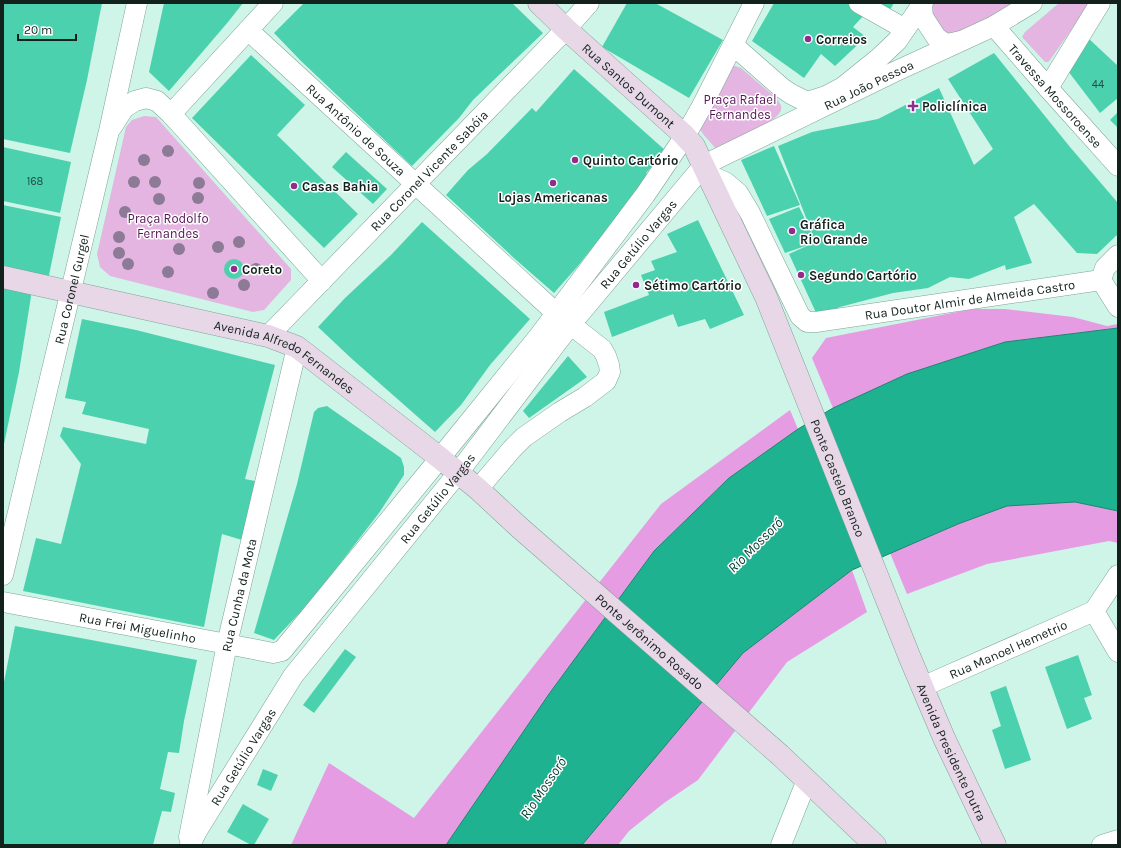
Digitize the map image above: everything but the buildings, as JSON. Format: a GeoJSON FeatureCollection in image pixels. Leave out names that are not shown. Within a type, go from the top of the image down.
{"type":"FeatureCollection","features":[{"type":"Feature","properties":{"kind":"main road","name":"Rua Santos Dumont"},"geometry":{"type":"LineString","coordinates":[[539,3],[685,136],[694,146],[766,297]]}},
{"type":"Feature","properties":{"kind":"main road","name":"Avenida Alfredo Fernandes"},"geometry":{"type":"LineString","coordinates":[[3,277],[268,336],[297,347],[440,458],[478,489],[520,528]]}},
{"type":"Feature","properties":{"kind":"main road","name":"Ponte Castelo Branco"},"geometry":{"type":"LineString","coordinates":[[766,297],[910,658]]}},
{"type":"Feature","properties":{"kind":"main road","name":"Ponte Jerônimo Rosado"},"geometry":{"type":"LineString","coordinates":[[520,528],[806,780]]}},
{"type":"Feature","properties":{"kind":"main road","name":"Avenida Presidente Dutra"},"geometry":{"type":"LineString","coordinates":[[910,658],[989,840]]}},
{"type":"Feature","properties":{"kind":"main road"},"geometry":{"type":"LineString","coordinates":[[806,780],[875,845]]}},
{"type":"Feature","properties":{"kind":"street","name":"Rua Coronel Gurgel"},"geometry":{"type":"LineString","coordinates":[[3,575],[109,131],[137,3]]}},
{"type":"Feature","properties":{"kind":"street"},"geometry":{"type":"LineString","coordinates":[[172,114],[273,3]]}},
{"type":"Feature","properties":{"kind":"street","name":"Rua Coronel Vicente Sabóia"},"geometry":{"type":"LineString","coordinates":[[268,336],[566,29],[589,3]]}},
{"type":"Feature","properties":{"kind":"street","name":"Rua Getúlio Vargas"},"geometry":{"type":"LineString","coordinates":[[190,845],[197,831],[293,676],[458,473],[486,436],[685,136],[754,3]]}},
{"type":"Feature","properties":{"kind":"street"},"geometry":{"type":"LineString","coordinates":[[859,3],[905,30]]}},
{"type":"Feature","properties":{"kind":"street","name":"Rua João Pessoa"},"geometry":{"type":"LineString","coordinates":[[706,170],[892,73],[994,26],[1032,3]]}},
{"type":"Feature","properties":{"kind":"street"},"geometry":{"type":"LineString","coordinates":[[1048,88],[1100,3]]}},
{"type":"Feature","properties":{"kind":"street"},"geometry":{"type":"LineString","coordinates":[[733,44],[782,88],[807,102],[826,96],[843,87],[888,49],[897,41],[922,4]]}},
{"type":"Feature","properties":{"kind":"street"},"geometry":{"type":"LineString","coordinates":[[922,4],[923,16],[936,37],[947,44],[961,41]]}},
{"type":"Feature","properties":{"kind":"street","name":"Travessa Mossoroense"},"geometry":{"type":"LineString","coordinates":[[994,26],[1118,166]]}},
{"type":"Feature","properties":{"kind":"street","name":"Rua Antônio de Souza"},"geometry":{"type":"LineString","coordinates":[[248,30],[564,319],[602,349],[606,356],[610,372],[606,381],[585,398],[542,424],[524,437],[512,449]]}},
{"type":"Feature","properties":{"kind":"street"},"geometry":{"type":"LineString","coordinates":[[109,131],[124,108],[146,98],[157,100],[172,114],[322,281]]}},
{"type":"Feature","properties":{"kind":"street","name":"Rua Getúlio Vargas"},"geometry":{"type":"LineString","coordinates":[[272,654],[282,651],[440,458],[564,319],[706,170]]}},
{"type":"Feature","properties":{"kind":"street","name":"Rua Doutor Almir de Almeida Castro"},"geometry":{"type":"LineString","coordinates":[[706,170],[725,182],[738,193],[750,213],[800,316],[807,322],[816,322],[1101,280]]}},
{"type":"Feature","properties":{"kind":"street"},"geometry":{"type":"LineString","coordinates":[[1118,255],[1106,268],[1101,280],[1118,307]]}},
{"type":"Feature","properties":{"kind":"street","name":"Rua Cunha da Mota"},"geometry":{"type":"LineString","coordinates":[[187,845],[227,644],[297,347]]}},
{"type":"Feature","properties":{"kind":"street"},"geometry":{"type":"LineString","coordinates":[[478,489],[512,449],[486,436]]}},
{"type":"Feature","properties":{"kind":"street"},"geometry":{"type":"LineString","coordinates":[[1118,575],[1094,610],[1118,652]]}},
{"type":"Feature","properties":{"kind":"street","name":"Rua Frei Miguelinho"},"geometry":{"type":"LineString","coordinates":[[3,602],[227,644],[272,654]]}},
{"type":"Feature","properties":{"kind":"street","name":"Rua Manoel Hemetrio"},"geometry":{"type":"LineString","coordinates":[[922,687],[1094,610]]}},
{"type":"Feature","properties":{"kind":"street"},"geometry":{"type":"LineString","coordinates":[[781,845],[806,780]]}},
{"type":"Feature","properties":{"kind":"street"},"geometry":{"type":"LineString","coordinates":[[1102,845],[1118,840]]}},
{"type":"Feature","properties":{"kind":"green space"},"geometry":{"type":"Polygon","coordinates":[[[930,3],[1014,3],[957,37],[944,33],[930,10],[930,3]]]}},
{"type":"Feature","properties":{"kind":"green space"},"geometry":{"type":"Polygon","coordinates":[[[1059,3],[1090,3],[1050,60],[1045,62],[1022,37],[1025,32],[1059,3]]]}},
{"type":"Feature","properties":{"kind":"green space","name":"Praça Rafael Fernandes"},"geometry":{"type":"Polygon","coordinates":[[[731,66],[741,68],[776,98],[781,105],[781,110],[778,115],[762,127],[717,150],[699,128],[731,66]]]}},
{"type":"Feature","properties":{"kind":"green space","name":"Praça Rodolfo Fernandes"},"geometry":{"type":"Polygon","coordinates":[[[144,116],[156,117],[291,269],[291,280],[264,310],[253,312],[110,276],[100,267],[97,254],[126,127],[132,120],[144,116]]]}},
{"type":"Feature","properties":{"kind":"shaded area"},"geometry":{"type":"Polygon","coordinates":[[[972,309],[1005,309],[1073,317],[1107,326],[1118,324],[1118,328],[1005,342],[911,373],[833,408],[812,358],[826,338],[972,309]]]}},
{"type":"Feature","properties":{"kind":"shaded area"},"geometry":{"type":"Polygon","coordinates":[[[790,410],[798,429],[729,478],[654,551],[549,694],[446,845],[291,845],[329,763],[414,818],[661,504],[790,410]]]}},
{"type":"Feature","properties":{"kind":"shaded area"},"geometry":{"type":"Polygon","coordinates":[[[1075,502],[1118,511],[1118,543],[1109,541],[987,564],[907,594],[890,553],[958,524],[1007,506],[1075,502]]]}},
{"type":"Feature","properties":{"kind":"shaded area"},"geometry":{"type":"Polygon","coordinates":[[[852,570],[867,612],[787,662],[698,780],[664,803],[629,831],[618,845],[582,845],[743,653],[852,570]]]}},
{"type":"Feature","properties":{"kind":"water","name":"Rio Mossoró"},"geometry":{"type":"Polygon","coordinates":[[[1118,328],[1118,511],[1075,502],[1007,506],[958,524],[852,570],[743,653],[582,845],[446,845],[549,694],[654,551],[729,478],[798,429],[833,408],[907,374],[1005,342],[1118,328]]]}},
{"type":"Feature","properties":{"kind":"place","name":"Correios"},"geometry":{"type":"Point","coordinates":[808,39]}},
{"type":"Feature","properties":{"kind":"place","name":"Policlínica"},"geometry":{"type":"Point","coordinates":[913,106]}},
{"type":"Feature","properties":{"kind":"place","name":"Quinto Cartório"},"geometry":{"type":"Point","coordinates":[575,160]}},
{"type":"Feature","properties":{"kind":"place","name":"Lojas Americanas"},"geometry":{"type":"Point","coordinates":[553,183]}},
{"type":"Feature","properties":{"kind":"place","name":"Casas Bahia"},"geometry":{"type":"Point","coordinates":[294,186]}},
{"type":"Feature","properties":{"kind":"place","name":"Gráfica Rio Grande"},"geometry":{"type":"Point","coordinates":[792,231]}},
{"type":"Feature","properties":{"kind":"place","name":"Coreto"},"geometry":{"type":"Point","coordinates":[234,269]}},
{"type":"Feature","properties":{"kind":"place","name":"Segundo Cartório"},"geometry":{"type":"Point","coordinates":[801,275]}},
{"type":"Feature","properties":{"kind":"place","name":"Sétimo Cartório"},"geometry":{"type":"Point","coordinates":[636,285]}}]}
